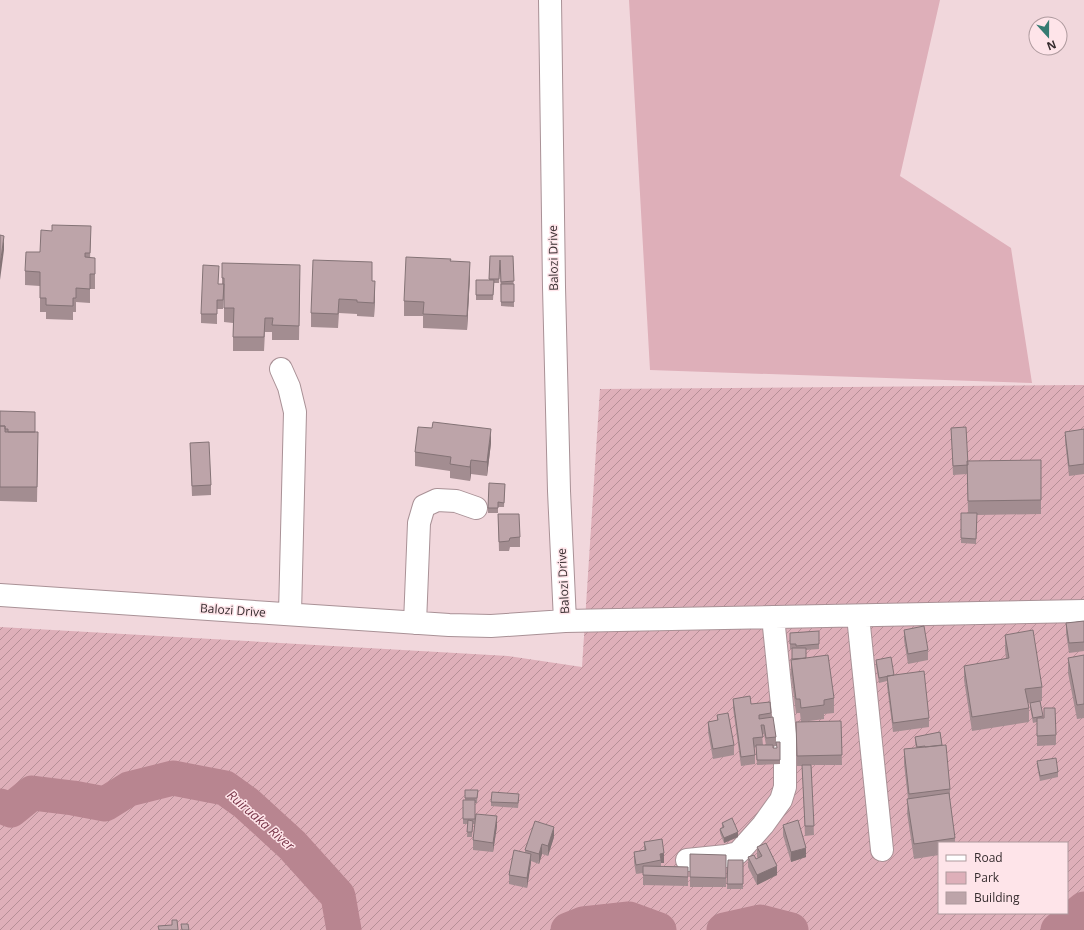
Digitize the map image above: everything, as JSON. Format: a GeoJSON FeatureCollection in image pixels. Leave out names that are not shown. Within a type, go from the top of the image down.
{"type":"FeatureCollection","features":[{"type":"Feature","properties":{"kind":"street","name":"Balozi Drive"},"geometry":{"type":"LineString","coordinates":[[0,595],[449,625],[491,626],[565,621],[559,491],[554,287],[550,0]]}},
{"type":"Feature","properties":{"kind":"street"},"geometry":{"type":"LineString","coordinates":[[281,369],[289,387],[295,412],[290,614]]}},
{"type":"Feature","properties":{"kind":"street"},"geometry":{"type":"LineString","coordinates":[[415,623],[419,523],[424,506],[437,500],[456,502],[476,508]]}},
{"type":"Feature","properties":{"kind":"street"},"geometry":{"type":"LineString","coordinates":[[565,621],[1084,611]]}},
{"type":"Feature","properties":{"kind":"street"},"geometry":{"type":"LineString","coordinates":[[858,616],[882,850]]}},
{"type":"Feature","properties":{"kind":"street"},"geometry":{"type":"LineString","coordinates":[[687,860],[726,856],[738,853],[763,826],[782,800],[785,787],[785,734],[773,617]]}},
{"type":"Feature","properties":{"kind":"green space"},"geometry":{"type":"Polygon","coordinates":[[[629,0],[940,0],[900,176],[1011,248],[1032,383],[650,370],[629,0]]]}},
{"type":"Feature","properties":{"kind":"green space"},"geometry":{"type":"Polygon","coordinates":[[[1084,385],[1084,930],[0,930],[0,627],[508,656],[582,667],[600,389],[1084,385]]]}},
{"type":"Feature","properties":{"kind":"building"},"geometry":{"type":"Polygon","coordinates":[[[52,225],[91,226],[90,253],[85,253],[85,257],[95,258],[95,274],[90,274],[90,289],[76,288],[76,298],[73,298],[73,306],[46,305],[46,298],[40,298],[40,272],[25,271],[26,252],[40,252],[41,230],[52,231],[52,225]]]}},
{"type":"Feature","properties":{"kind":"building"},"geometry":{"type":"Polygon","coordinates":[[[0,235],[4,236],[0,266],[0,235]]]}},
{"type":"Feature","properties":{"kind":"building"},"geometry":{"type":"Polygon","coordinates":[[[490,256],[513,256],[514,281],[501,282],[500,260],[499,279],[489,279],[490,256]]]}},
{"type":"Feature","properties":{"kind":"building"},"geometry":{"type":"Polygon","coordinates":[[[406,257],[451,259],[450,261],[470,262],[467,316],[423,314],[424,302],[404,301],[406,257]]]}},
{"type":"Feature","properties":{"kind":"building"},"geometry":{"type":"Polygon","coordinates":[[[313,260],[372,262],[372,281],[375,281],[374,303],[339,299],[338,314],[311,313],[313,260]]]}},
{"type":"Feature","properties":{"kind":"building"},"geometry":{"type":"Polygon","coordinates":[[[222,263],[300,265],[299,326],[272,325],[273,318],[265,318],[264,337],[233,337],[234,308],[224,308],[224,278],[222,278],[222,263]]]}},
{"type":"Feature","properties":{"kind":"building"},"geometry":{"type":"Polygon","coordinates":[[[203,265],[219,266],[218,284],[224,284],[223,300],[217,300],[217,314],[201,314],[203,265]]]}},
{"type":"Feature","properties":{"kind":"building"},"geometry":{"type":"Polygon","coordinates":[[[476,280],[494,280],[493,295],[476,295],[476,280]]]}},
{"type":"Feature","properties":{"kind":"building"},"geometry":{"type":"Polygon","coordinates":[[[501,284],[514,284],[514,302],[501,302],[501,284]]]}},
{"type":"Feature","properties":{"kind":"building"},"geometry":{"type":"Polygon","coordinates":[[[0,411],[35,412],[35,432],[8,432],[8,429],[5,429],[5,426],[0,426],[0,411]]]}},
{"type":"Feature","properties":{"kind":"building"},"geometry":{"type":"Polygon","coordinates":[[[433,422],[491,429],[487,462],[471,460],[470,467],[450,464],[451,457],[415,452],[418,427],[432,428],[433,422]]]}},
{"type":"Feature","properties":{"kind":"building"},"geometry":{"type":"Polygon","coordinates":[[[0,426],[5,426],[5,432],[38,432],[37,487],[0,487],[0,426]]]}},
{"type":"Feature","properties":{"kind":"building"},"geometry":{"type":"Polygon","coordinates":[[[966,427],[968,465],[953,466],[951,428],[966,427]]]}},
{"type":"Feature","properties":{"kind":"building"},"geometry":{"type":"Polygon","coordinates":[[[1084,429],[1084,464],[1069,466],[1065,432],[1084,429]]]}},
{"type":"Feature","properties":{"kind":"building"},"geometry":{"type":"Polygon","coordinates":[[[209,442],[211,485],[192,486],[190,443],[209,442]]]}},
{"type":"Feature","properties":{"kind":"building"},"geometry":{"type":"Polygon","coordinates":[[[1041,460],[1041,500],[968,501],[967,461],[1041,460]]]}},
{"type":"Feature","properties":{"kind":"building"},"geometry":{"type":"Polygon","coordinates":[[[489,483],[505,484],[504,503],[498,502],[498,508],[488,508],[489,483]]]}},
{"type":"Feature","properties":{"kind":"building"},"geometry":{"type":"Polygon","coordinates":[[[961,513],[977,513],[976,539],[961,538],[961,513]]]}},
{"type":"Feature","properties":{"kind":"building"},"geometry":{"type":"Polygon","coordinates":[[[498,514],[519,514],[520,537],[510,538],[509,541],[499,542],[498,514]]]}},
{"type":"Feature","properties":{"kind":"building"},"geometry":{"type":"Polygon","coordinates":[[[1084,621],[1084,642],[1069,643],[1066,623],[1084,621]]]}},
{"type":"Feature","properties":{"kind":"building"},"geometry":{"type":"Polygon","coordinates":[[[924,626],[928,650],[908,654],[904,630],[924,626]]]}},
{"type":"Feature","properties":{"kind":"building"},"geometry":{"type":"Polygon","coordinates":[[[1033,630],[1042,687],[1025,689],[1029,708],[972,717],[964,666],[1009,658],[1005,635],[1033,630]]]}},
{"type":"Feature","properties":{"kind":"building"},"geometry":{"type":"Polygon","coordinates":[[[819,631],[819,644],[796,646],[796,644],[790,644],[790,633],[819,631]]]}},
{"type":"Feature","properties":{"kind":"building"},"geometry":{"type":"Polygon","coordinates":[[[792,648],[806,648],[806,658],[792,659],[792,648]]]}},
{"type":"Feature","properties":{"kind":"building"},"geometry":{"type":"Polygon","coordinates":[[[828,655],[834,698],[824,700],[824,705],[801,708],[800,699],[796,699],[791,660],[828,655]]]}},
{"type":"Feature","properties":{"kind":"building"},"geometry":{"type":"Polygon","coordinates":[[[1084,655],[1084,704],[1077,705],[1068,658],[1084,655]]]}},
{"type":"Feature","properties":{"kind":"building"},"geometry":{"type":"Polygon","coordinates":[[[891,657],[894,675],[879,678],[876,660],[891,657]]]}},
{"type":"Feature","properties":{"kind":"building"},"geometry":{"type":"Polygon","coordinates":[[[924,671],[929,718],[893,723],[887,676],[924,671]]]}},
{"type":"Feature","properties":{"kind":"building"},"geometry":{"type":"Polygon","coordinates":[[[750,696],[751,704],[770,702],[771,713],[759,715],[759,719],[773,717],[776,737],[766,738],[764,725],[761,725],[763,737],[753,738],[755,755],[741,757],[733,699],[750,696]]]}},
{"type":"Feature","properties":{"kind":"building"},"geometry":{"type":"Polygon","coordinates":[[[1040,701],[1043,716],[1033,718],[1030,703],[1040,701]]]}},
{"type":"Feature","properties":{"kind":"building"},"geometry":{"type":"Polygon","coordinates":[[[1044,708],[1055,708],[1056,735],[1037,736],[1037,718],[1044,718],[1044,708]]]}},
{"type":"Feature","properties":{"kind":"building"},"geometry":{"type":"Polygon","coordinates":[[[728,713],[734,745],[713,749],[708,722],[718,720],[717,715],[728,713]]]}},
{"type":"Feature","properties":{"kind":"building"},"geometry":{"type":"Polygon","coordinates":[[[841,721],[842,755],[797,756],[796,722],[841,721]]]}},
{"type":"Feature","properties":{"kind":"building"},"geometry":{"type":"Polygon","coordinates":[[[940,732],[942,745],[917,747],[915,737],[940,732]]]}},
{"type":"Feature","properties":{"kind":"building"},"geometry":{"type":"Polygon","coordinates":[[[776,742],[780,742],[780,760],[757,760],[756,745],[773,745],[773,748],[777,748],[776,742]]]}},
{"type":"Feature","properties":{"kind":"building"},"geometry":{"type":"Polygon","coordinates":[[[946,745],[950,789],[909,794],[904,749],[946,745]]]}},
{"type":"Feature","properties":{"kind":"building"},"geometry":{"type":"Polygon","coordinates":[[[1056,758],[1058,772],[1040,776],[1037,761],[1056,758]]]}},
{"type":"Feature","properties":{"kind":"building"},"geometry":{"type":"Polygon","coordinates":[[[802,765],[811,765],[814,826],[805,826],[802,765]]]}},
{"type":"Feature","properties":{"kind":"building"},"geometry":{"type":"Polygon","coordinates":[[[465,790],[478,790],[477,798],[465,798],[465,790]]]}},
{"type":"Feature","properties":{"kind":"building"},"geometry":{"type":"Polygon","coordinates":[[[492,792],[519,794],[518,803],[491,802],[492,792]]]}},
{"type":"Feature","properties":{"kind":"building"},"geometry":{"type":"Polygon","coordinates":[[[949,793],[955,838],[914,844],[907,799],[949,793]]]}},
{"type":"Feature","properties":{"kind":"building"},"geometry":{"type":"Polygon","coordinates":[[[463,800],[475,800],[475,819],[463,819],[463,800]]]}},
{"type":"Feature","properties":{"kind":"building"},"geometry":{"type":"Polygon","coordinates":[[[476,814],[497,816],[493,843],[473,840],[476,814]]]}},
{"type":"Feature","properties":{"kind":"building"},"geometry":{"type":"Polygon","coordinates":[[[732,818],[738,832],[724,838],[720,829],[724,827],[722,823],[732,818]]]}},
{"type":"Feature","properties":{"kind":"building"},"geometry":{"type":"Polygon","coordinates":[[[468,820],[473,821],[472,832],[467,832],[468,820]]]}},
{"type":"Feature","properties":{"kind":"building"},"geometry":{"type":"Polygon","coordinates":[[[798,820],[806,848],[791,852],[783,825],[798,820]]]}},
{"type":"Feature","properties":{"kind":"building"},"geometry":{"type":"Polygon","coordinates":[[[535,821],[554,827],[548,846],[542,844],[539,854],[525,850],[535,821]]]}},
{"type":"Feature","properties":{"kind":"building"},"geometry":{"type":"Polygon","coordinates":[[[662,839],[664,853],[660,854],[661,860],[636,865],[634,852],[646,850],[644,842],[662,839]]]}},
{"type":"Feature","properties":{"kind":"building"},"geometry":{"type":"Polygon","coordinates":[[[766,843],[777,866],[757,875],[748,857],[754,855],[756,859],[762,856],[757,847],[766,843]]]}},
{"type":"Feature","properties":{"kind":"building"},"geometry":{"type":"Polygon","coordinates":[[[514,850],[531,854],[527,878],[509,875],[514,850]]]}},
{"type":"Feature","properties":{"kind":"building"},"geometry":{"type":"Polygon","coordinates":[[[690,854],[726,855],[726,878],[690,877],[690,854]]]}},
{"type":"Feature","properties":{"kind":"building"},"geometry":{"type":"Polygon","coordinates":[[[728,860],[743,860],[743,884],[727,884],[728,860]]]}},
{"type":"Feature","properties":{"kind":"building"},"geometry":{"type":"Polygon","coordinates":[[[643,866],[688,867],[688,877],[643,875],[643,866]]]}},
{"type":"Feature","properties":{"kind":"building"},"geometry":{"type":"Polygon","coordinates":[[[172,920],[177,920],[178,930],[159,930],[158,926],[172,925],[172,920]]]}},
{"type":"Feature","properties":{"kind":"building"},"geometry":{"type":"Polygon","coordinates":[[[181,924],[188,924],[189,930],[182,930],[181,924]]]}},
{"type":"Feature","properties":{"kind":"waterway","name":"Ruiruaka River"},"geometry":{"type":"LineString","coordinates":[[0,806],[11,810],[32,793],[105,804],[129,789],[173,778],[225,788],[246,803],[292,845],[338,896],[344,930]]}},
{"type":"Feature","properties":{"kind":"waterway","name":"Ruiruaka River"},"geometry":{"type":"LineString","coordinates":[[1058,930],[1084,909]]}},
{"type":"Feature","properties":{"kind":"waterway","name":"Ruiruaka River"},"geometry":{"type":"LineString","coordinates":[[568,930],[583,924],[629,919],[659,930]]}},
{"type":"Feature","properties":{"kind":"waterway","name":"Ruiruaka River"},"geometry":{"type":"LineString","coordinates":[[724,930],[760,922],[791,930]]}}]}
